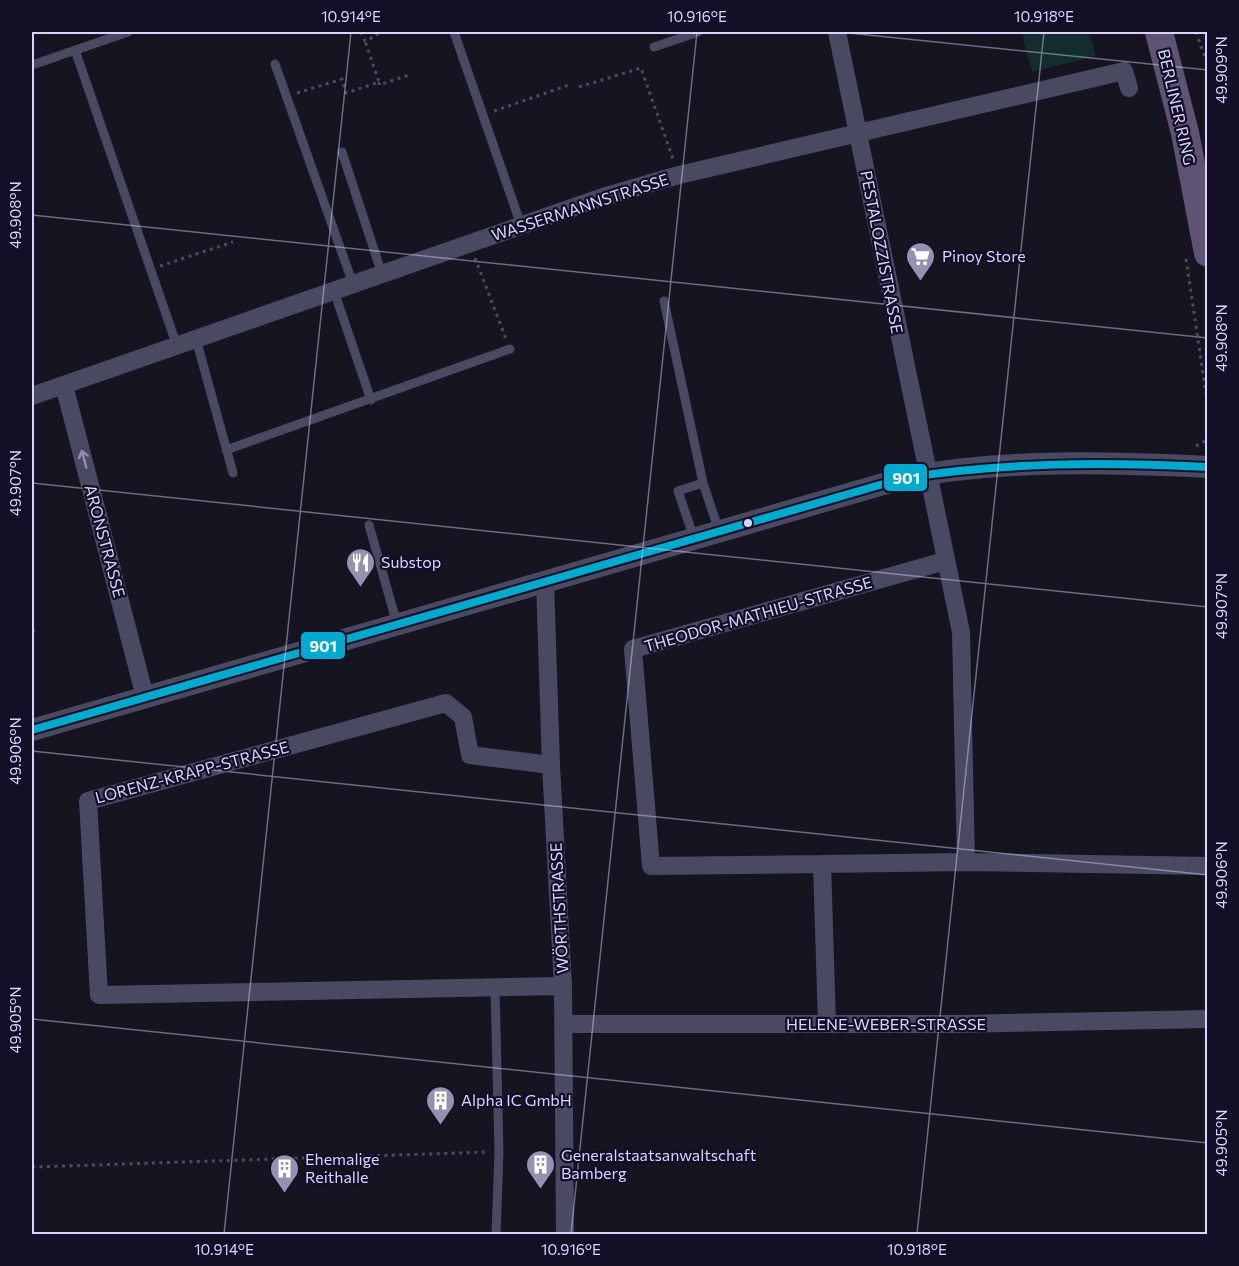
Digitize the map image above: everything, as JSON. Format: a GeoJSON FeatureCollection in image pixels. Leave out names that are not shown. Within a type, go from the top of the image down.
{"type":"FeatureCollection","features":[{"type":"Feature","properties":{"kind":"main road","name":"BERLINER RING"},"geometry":{"type":"LineString","coordinates":[[1159,32],[1185,133],[1208,253]]}},
{"type":"Feature","properties":{"kind":"main road","name":"BERLINER RING"},"geometry":{"type":"LineString","coordinates":[[1175,32],[1208,147]]}},
{"type":"Feature","properties":{"kind":"street","name":"PESTALOZZISTRASSE"},"geometry":{"type":"LineString","coordinates":[[837,32],[961,632],[966,862]]}},
{"type":"Feature","properties":{"kind":"street","name":"WASSERMANNSTRASSE"},"geometry":{"type":"LineString","coordinates":[[32,396],[521,225],[679,175],[1124,71],[1129,88]]}},
{"type":"Feature","properties":{"kind":"street","name":"ARONSTRASSE"},"geometry":{"type":"LineString","coordinates":[[64,385],[145,697]]}},
{"type":"Feature","properties":{"kind":"street"},"geometry":{"type":"LineString","coordinates":[[32,730],[694,538],[927,473],[974,467],[1036,464],[1208,467]]}},
{"type":"Feature","properties":{"kind":"street","name":"THEODOR-MATHIEU-STRASSE"},"geometry":{"type":"LineString","coordinates":[[822,864],[651,866],[633,649],[945,561]]}},
{"type":"Feature","properties":{"kind":"street","name":"WÖRTHSTRASSE"},"geometry":{"type":"LineString","coordinates":[[545,581],[551,765],[563,986],[565,1234]]}},
{"type":"Feature","properties":{"kind":"street","name":"LORENZ-KRAPP-STRASSE"},"geometry":{"type":"LineString","coordinates":[[551,765],[470,756],[463,717],[446,703],[88,801],[99,995],[563,986]]}},
{"type":"Feature","properties":{"kind":"street"},"geometry":{"type":"LineString","coordinates":[[826,1024],[822,864],[966,862],[1208,866]]}},
{"type":"Feature","properties":{"kind":"street","name":"HELENE-WEBER-STRASSE"},"geometry":{"type":"LineString","coordinates":[[564,1024],[826,1024],[1208,1019]]}},
{"type":"Feature","properties":{"kind":"lane"},"geometry":{"type":"LineString","coordinates":[[32,65],[128,32]]}},
{"type":"Feature","properties":{"kind":"lane"},"geometry":{"type":"LineString","coordinates":[[454,32],[521,225]]}},
{"type":"Feature","properties":{"kind":"lane"},"geometry":{"type":"LineString","coordinates":[[654,48],[698,32]]}},
{"type":"Feature","properties":{"kind":"lane"},"geometry":{"type":"LineString","coordinates":[[75,50],[177,346]]}},
{"type":"Feature","properties":{"kind":"lane"},"geometry":{"type":"LineString","coordinates":[[275,64],[353,284]]}},
{"type":"Feature","properties":{"kind":"lane"},"geometry":{"type":"LineString","coordinates":[[342,152],[382,274]]}},
{"type":"Feature","properties":{"kind":"lane"},"geometry":{"type":"LineString","coordinates":[[334,291],[371,400]]}},
{"type":"Feature","properties":{"kind":"lane"},"geometry":{"type":"LineString","coordinates":[[664,301],[703,483],[719,531]]}},
{"type":"Feature","properties":{"kind":"lane"},"geometry":{"type":"LineString","coordinates":[[196,339],[233,473]]}},
{"type":"Feature","properties":{"kind":"lane"},"geometry":{"type":"LineString","coordinates":[[226,450],[510,349]]}},
{"type":"Feature","properties":{"kind":"lane"},"geometry":{"type":"LineString","coordinates":[[694,538],[678,491],[703,483]]}},
{"type":"Feature","properties":{"kind":"lane"},"geometry":{"type":"LineString","coordinates":[[369,525],[397,624]]}},
{"type":"Feature","properties":{"kind":"lane"},"geometry":{"type":"LineString","coordinates":[[495,987],[499,1152],[496,1234]]}},
{"type":"Feature","properties":{"kind":"path"},"geometry":{"type":"LineString","coordinates":[[361,32],[379,85],[410,75]]}},
{"type":"Feature","properties":{"kind":"path"},"geometry":{"type":"LineString","coordinates":[[365,41],[376,36],[378,32]]}},
{"type":"Feature","properties":{"kind":"path"},"geometry":{"type":"LineString","coordinates":[[1196,32],[1208,66]]}},
{"type":"Feature","properties":{"kind":"path"},"geometry":{"type":"LineString","coordinates":[[579,87],[641,68],[679,175]]}},
{"type":"Feature","properties":{"kind":"path"},"geometry":{"type":"LineString","coordinates":[[303,92],[342,79],[346,93],[379,82]]}},
{"type":"Feature","properties":{"kind":"path"},"geometry":{"type":"LineString","coordinates":[[483,114],[569,86]]}},
{"type":"Feature","properties":{"kind":"path"},"geometry":{"type":"LineString","coordinates":[[150,270],[232,242]]}},
{"type":"Feature","properties":{"kind":"path"},"geometry":{"type":"LineString","coordinates":[[469,243],[510,349]]}},
{"type":"Feature","properties":{"kind":"path"},"geometry":{"type":"LineString","coordinates":[[32,631],[39,629]]}},
{"type":"Feature","properties":{"kind":"path"},"geometry":{"type":"LineString","coordinates":[[32,1167],[499,1152]]}},
{"type":"Feature","properties":{"kind":"green space"},"geometry":{"type":"Polygon","coordinates":[[[1022,32],[1089,32],[1096,56],[1032,72],[1022,32]]]}},
{"type":"Feature","properties":{"kind":"transit line","name":"901"},"geometry":{"type":"LineString","coordinates":[[32,730],[904,478],[1017,466],[1131,464],[1208,467]]}},
{"type":"Feature","properties":{"kind":"place","name":"Pinoy Store"},"geometry":{"type":"Point","coordinates":[921,282]}},
{"type":"Feature","properties":{"kind":"place","name":"Substop"},"geometry":{"type":"Point","coordinates":[360,588]}},
{"type":"Feature","properties":{"kind":"place","name":"Alpha IC GmbH"},"geometry":{"type":"Point","coordinates":[440,1126]}},
{"type":"Feature","properties":{"kind":"place","name":"Generalstaatsanwaltschaft Bamberg"},"geometry":{"type":"Point","coordinates":[540,1190]}},
{"type":"Feature","properties":{"kind":"place","name":"Ehemalige Reithalle"},"geometry":{"type":"Point","coordinates":[284,1194]}}]}
